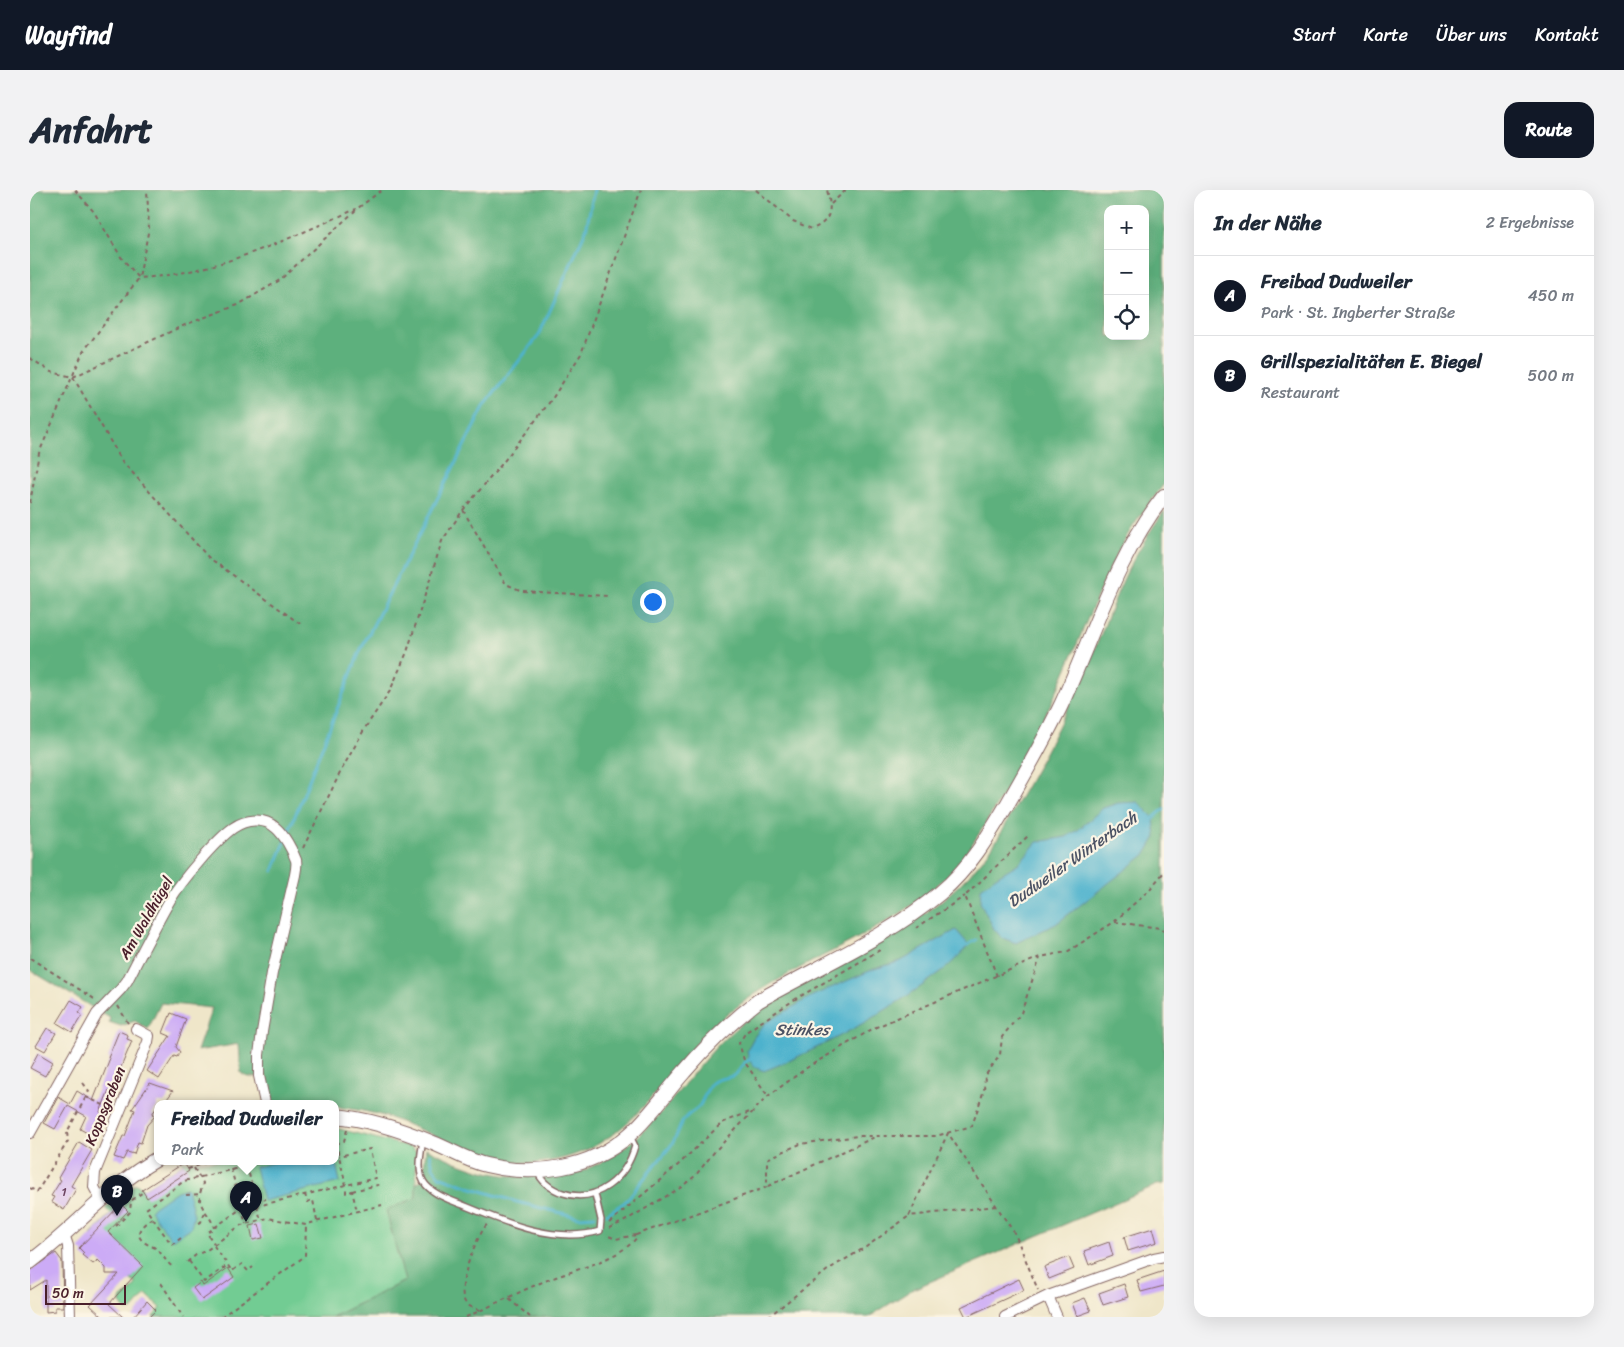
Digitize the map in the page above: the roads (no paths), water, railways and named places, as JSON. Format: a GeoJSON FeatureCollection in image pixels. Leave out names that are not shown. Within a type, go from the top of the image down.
{"type":"FeatureCollection","features":[{"type":"Feature","properties":{"kind":"main road"},"geometry":{"type":"LineString","coordinates":[[339,1117],[370,1122],[423,1139],[483,1165],[507,1170],[537,1171],[577,1163],[610,1149],[630,1135],[718,1034],[740,1015],[765,997],[899,922],[941,893],[982,847],[1027,771],[1061,703],[1128,551],[1152,511],[1164,496]]}},
{"type":"Feature","properties":{"kind":"main road"},"geometry":{"type":"LineString","coordinates":[[30,1262],[101,1200],[132,1175],[154,1161]]}},
{"type":"Feature","properties":{"kind":"street","name":"Am Waldhügel"},"geometry":{"type":"LineString","coordinates":[[30,1133],[97,1014],[122,989],[127,981],[171,898],[205,855],[233,828],[254,820],[266,822],[276,828],[285,839],[297,862],[272,973],[262,1032],[259,1076],[263,1100]]}},
{"type":"Feature","properties":{"kind":"street","name":"Koppsgraben"},"geometry":{"type":"LineString","coordinates":[[101,1200],[94,1188],[93,1181],[148,1042],[148,1036],[133,1027]]}},
{"type":"Feature","properties":{"kind":"street"},"geometry":{"type":"LineString","coordinates":[[64,1234],[68,1246],[70,1317]]}},
{"type":"Feature","properties":{"kind":"street"},"geometry":{"type":"LineString","coordinates":[[1005,1317],[1045,1298],[1164,1256]]}},
{"type":"Feature","properties":{"kind":"street"},"geometry":{"type":"LineString","coordinates":[[1045,1298],[1057,1317]]}},
{"type":"Feature","properties":{"kind":"lane"},"geometry":{"type":"LineString","coordinates":[[537,1171],[540,1178],[553,1190],[574,1196],[595,1194],[613,1182],[629,1163],[635,1146],[630,1135]]}},
{"type":"Feature","properties":{"kind":"lane"},"geometry":{"type":"LineString","coordinates":[[423,1139],[421,1172],[426,1185],[437,1194],[493,1217],[521,1226],[555,1234],[584,1236],[600,1232],[601,1220],[595,1194]]}},
{"type":"Feature","properties":{"kind":"water"},"geometry":{"type":"Polygon","coordinates":[[[1138,802],[1154,818],[1156,837],[1146,854],[1056,924],[1016,943],[1002,938],[994,929],[980,902],[981,888],[1019,863],[1037,842],[1066,837],[1078,830],[1103,808],[1118,803],[1138,802]]]}},
{"type":"Feature","properties":{"kind":"water","name":"Stinkes"},"geometry":{"type":"Polygon","coordinates":[[[956,930],[969,945],[946,968],[879,1014],[810,1051],[764,1071],[754,1067],[749,1060],[747,1050],[765,1023],[812,996],[874,969],[901,961],[956,930]]]}},
{"type":"Feature","properties":{"kind":"water"},"geometry":{"type":"Polygon","coordinates":[[[264,1165],[336,1165],[340,1182],[263,1201],[255,1167],[264,1165]]]}},
{"type":"Feature","properties":{"kind":"water"},"geometry":{"type":"Polygon","coordinates":[[[187,1188],[194,1215],[191,1227],[172,1240],[150,1210],[177,1191],[187,1188]]]}},
{"type":"Feature","properties":{"kind":"waterway"},"geometry":{"type":"LineString","coordinates":[[287,836],[360,651],[485,405],[539,335],[586,230],[594,190]]}},
{"type":"Feature","properties":{"kind":"waterway","name":"Dudweiler Winterbach"},"geometry":{"type":"LineString","coordinates":[[1151,820],[1164,809]]}},
{"type":"Feature","properties":{"kind":"waterway"},"geometry":{"type":"LineString","coordinates":[[273,871],[285,842]]}},
{"type":"Feature","properties":{"kind":"waterway","name":"Dudweiler Winterbach"},"geometry":{"type":"LineString","coordinates":[[966,946],[976,940]]}},
{"type":"Feature","properties":{"kind":"waterway","name":"Dudweiler Winterbach"},"geometry":{"type":"LineString","coordinates":[[607,1214],[625,1202],[669,1148],[681,1124],[700,1105],[711,1084],[717,1080],[733,1076],[745,1063],[753,1059]]}},
{"type":"Feature","properties":{"kind":"waterway","name":"Dudweiler Winterbach"},"geometry":{"type":"LineString","coordinates":[[430,1154],[433,1167],[439,1176],[517,1202],[578,1217],[595,1216]]}},
{"type":"Feature","properties":{"kind":"place","name":"Grillspezialitäten E. Biegel"},"geometry":{"type":"Point","coordinates":[117,1216]}},
{"type":"Feature","properties":{"kind":"place","name":"Freibad Dudweiler"},"geometry":{"type":"Point","coordinates":[246,1222]}}]}
